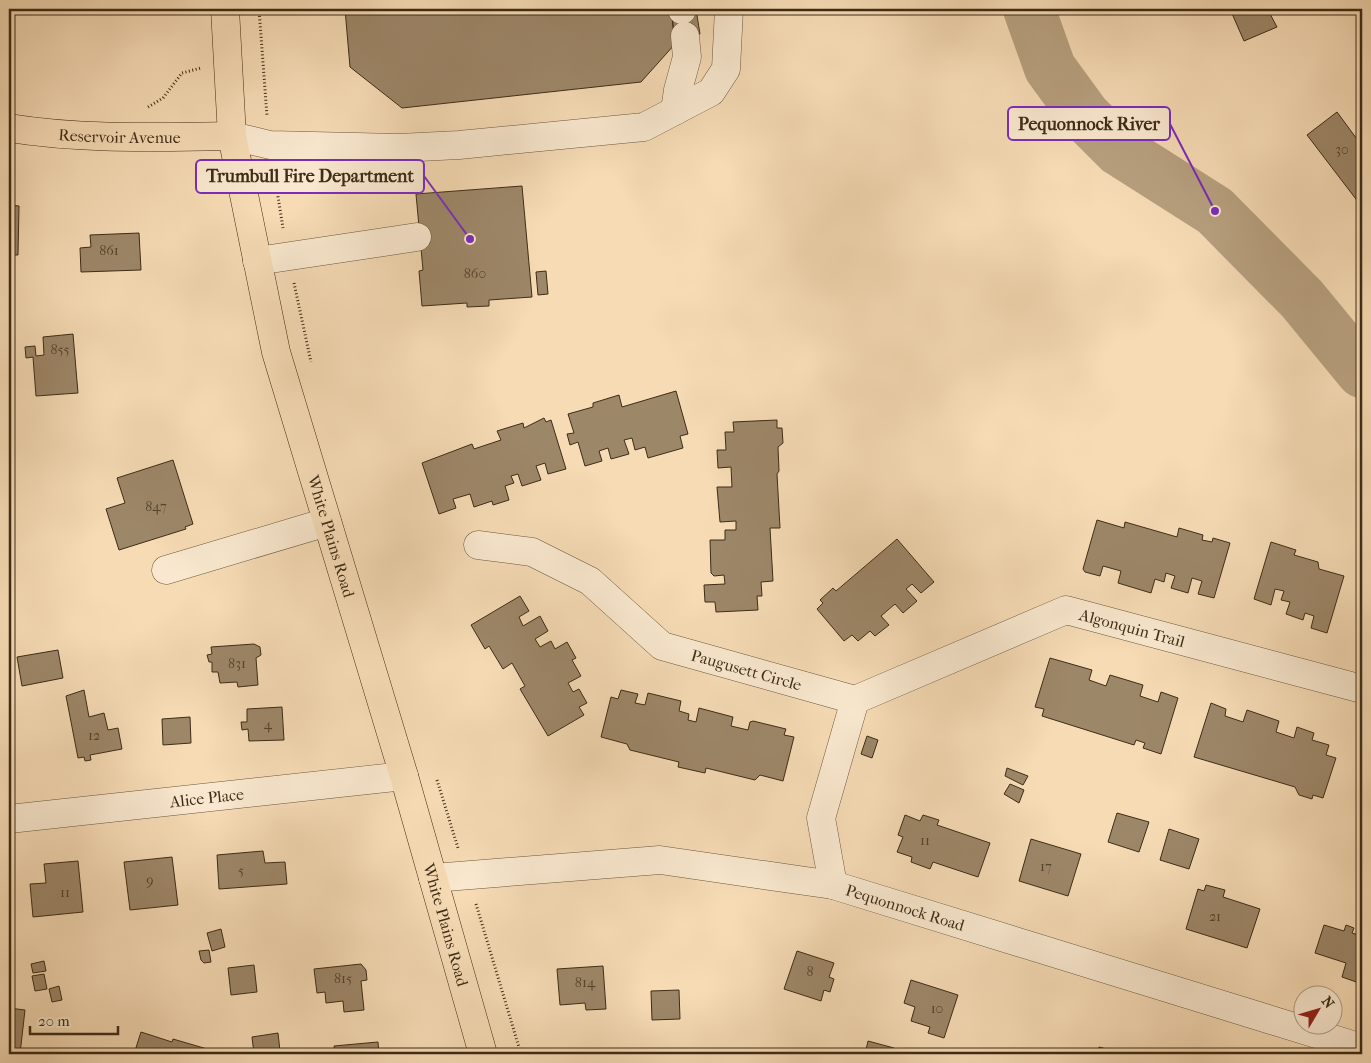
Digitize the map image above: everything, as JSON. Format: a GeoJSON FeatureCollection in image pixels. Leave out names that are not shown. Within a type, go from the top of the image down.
{"type":"FeatureCollection","features":[{"type":"Feature","properties":{"kind":"main road","name":"White Plains Road"},"geometry":{"type":"LineString","coordinates":[[225,9],[232,136],[286,394],[404,776],[483,1054]]}},
{"type":"Feature","properties":{"kind":"main road","name":"Reservoir Avenue"},"geometry":{"type":"LineString","coordinates":[[9,128],[55,135],[112,138],[232,136]]}},
{"type":"Feature","properties":{"kind":"street"},"geometry":{"type":"LineString","coordinates":[[232,136],[270,145],[399,148],[459,145],[644,127],[711,92],[726,69],[729,9]]}},
{"type":"Feature","properties":{"kind":"street"},"geometry":{"type":"LineString","coordinates":[[675,111],[678,90],[687,57],[685,36]]}},
{"type":"Feature","properties":{"kind":"street"},"geometry":{"type":"LineString","coordinates":[[257,261],[417,237]]}},
{"type":"Feature","properties":{"kind":"street"},"geometry":{"type":"LineString","coordinates":[[166,570],[327,522]]}},
{"type":"Feature","properties":{"kind":"street","name":"Paugusett Circle"},"geometry":{"type":"LineString","coordinates":[[478,545],[532,552],[590,581],[662,646],[855,700]]}},
{"type":"Feature","properties":{"kind":"street","name":"Algonquin Trail"},"geometry":{"type":"LineString","coordinates":[[855,700],[1066,610],[1362,689]]}},
{"type":"Feature","properties":{"kind":"street"},"geometry":{"type":"LineString","coordinates":[[833,885],[821,818],[855,700]]}},
{"type":"Feature","properties":{"kind":"street","name":"Alice Place"},"geometry":{"type":"LineString","coordinates":[[9,819],[404,776]]}},
{"type":"Feature","properties":{"kind":"street","name":"Pequonnock Road"},"geometry":{"type":"LineString","coordinates":[[433,878],[660,860],[833,885],[1362,1048]]}},
{"type":"Feature","properties":{"kind":"path"},"geometry":{"type":"LineString","coordinates":[[259,9],[260,51],[270,145],[289,257],[314,371]]}},
{"type":"Feature","properties":{"kind":"path"},"geometry":{"type":"LineString","coordinates":[[144,108],[162,98],[182,73],[186,73]]}},
{"type":"Feature","properties":{"kind":"path"},"geometry":{"type":"LineString","coordinates":[[436,774],[521,1054]]}},
{"type":"Feature","properties":{"kind":"building"},"geometry":{"type":"Polygon","coordinates":[[[345,9],[671,9],[675,44],[641,82],[402,108],[350,67],[345,9]]]}},
{"type":"Feature","properties":{"kind":"building"},"geometry":{"type":"Polygon","coordinates":[[[696,9],[700,34],[674,38],[672,11],[696,9]]]}},
{"type":"Feature","properties":{"kind":"building"},"geometry":{"type":"Polygon","coordinates":[[[1230,9],[1272,9],[1273,11],[1269,12],[1277,27],[1244,41],[1230,9]]]}},
{"type":"Feature","properties":{"kind":"building"},"geometry":{"type":"Polygon","coordinates":[[[1337,112],[1362,146],[1362,207],[1307,135],[1337,112]]]}},
{"type":"Feature","properties":{"kind":"building"},"geometry":{"type":"Polygon","coordinates":[[[522,186],[532,297],[489,300],[489,306],[467,307],[467,303],[422,306],[419,271],[423,270],[416,194],[522,186]]]}},
{"type":"Feature","properties":{"kind":"building"},"geometry":{"type":"Polygon","coordinates":[[[9,205],[19,206],[18,255],[9,255],[9,205]]]}},
{"type":"Feature","properties":{"kind":"building"},"geometry":{"type":"Polygon","coordinates":[[[139,233],[141,270],[81,272],[80,248],[91,247],[90,235],[139,233]]]}},
{"type":"Feature","properties":{"kind":"building"},"geometry":{"type":"Polygon","coordinates":[[[546,271],[548,294],[538,295],[536,272],[546,271]]]}},
{"type":"Feature","properties":{"kind":"building"},"geometry":{"type":"Polygon","coordinates":[[[73,334],[78,393],[36,396],[33,357],[26,358],[25,347],[35,346],[36,356],[44,355],[43,337],[73,334]]]}},
{"type":"Feature","properties":{"kind":"building"},"geometry":{"type":"Polygon","coordinates":[[[676,391],[688,434],[680,436],[683,448],[648,458],[645,447],[635,450],[632,438],[624,440],[629,454],[611,459],[608,448],[599,451],[602,461],[585,466],[578,442],[570,445],[567,434],[574,433],[568,414],[593,407],[593,403],[619,395],[622,407],[676,391]]]}},
{"type":"Feature","properties":{"kind":"building"},"geometry":{"type":"Polygon","coordinates":[[[544,418],[546,422],[551,420],[566,469],[548,474],[545,463],[536,466],[541,480],[522,486],[518,474],[511,476],[514,483],[505,486],[509,500],[493,505],[492,501],[474,507],[470,494],[453,499],[456,508],[439,514],[422,463],[472,444],[474,449],[501,440],[497,431],[523,423],[524,428],[544,418]]]}},
{"type":"Feature","properties":{"kind":"building"},"geometry":{"type":"Polygon","coordinates":[[[777,420],[777,428],[782,428],[783,443],[778,447],[779,471],[777,474],[780,528],[770,528],[773,581],[761,582],[762,596],[757,596],[758,610],[716,612],[715,602],[705,602],[704,585],[725,584],[724,575],[714,576],[711,573],[710,540],[725,540],[725,530],[736,530],[736,521],[720,522],[717,487],[732,487],[731,467],[718,468],[717,450],[726,450],[725,432],[734,432],[733,422],[777,420]]]}},
{"type":"Feature","properties":{"kind":"building"},"geometry":{"type":"Polygon","coordinates":[[[173,460],[193,524],[185,527],[186,529],[119,550],[106,509],[125,503],[117,478],[173,460]]]}},
{"type":"Feature","properties":{"kind":"building"},"geometry":{"type":"Polygon","coordinates":[[[1097,520],[1124,528],[1125,522],[1177,537],[1179,528],[1203,535],[1202,540],[1212,542],[1213,538],[1230,543],[1214,598],[1198,594],[1202,581],[1192,578],[1188,593],[1171,588],[1175,576],[1166,573],[1164,582],[1155,579],[1151,593],[1118,583],[1121,571],[1103,566],[1100,576],[1085,572],[1083,569],[1097,520]]]}},
{"type":"Feature","properties":{"kind":"building"},"geometry":{"type":"Polygon","coordinates":[[[897,539],[934,582],[921,593],[912,584],[906,589],[917,601],[903,613],[895,604],[881,616],[889,625],[875,636],[870,631],[858,641],[852,635],[844,641],[817,609],[823,603],[820,600],[833,588],[836,591],[897,539]]]}},
{"type":"Feature","properties":{"kind":"building"},"geometry":{"type":"Polygon","coordinates":[[[1271,542],[1296,550],[1294,555],[1318,562],[1319,569],[1344,576],[1327,633],[1311,628],[1314,616],[1305,613],[1303,620],[1286,614],[1290,602],[1281,600],[1284,591],[1275,589],[1271,605],[1254,599],[1271,542]]]}},
{"type":"Feature","properties":{"kind":"building"},"geometry":{"type":"Polygon","coordinates":[[[520,596],[529,611],[519,617],[523,626],[540,616],[548,631],[535,639],[540,647],[551,641],[555,649],[567,642],[576,658],[572,660],[581,676],[568,683],[573,692],[579,689],[587,703],[579,707],[584,715],[548,736],[520,689],[525,686],[512,663],[503,669],[489,646],[485,649],[471,625],[520,596]]]}},
{"type":"Feature","properties":{"kind":"building"},"geometry":{"type":"Polygon","coordinates":[[[254,644],[260,647],[261,655],[256,658],[258,685],[238,687],[237,682],[220,683],[218,672],[212,672],[212,662],[209,662],[207,655],[212,654],[211,647],[254,644]]]}},
{"type":"Feature","properties":{"kind":"building"},"geometry":{"type":"Polygon","coordinates":[[[58,650],[63,678],[22,686],[17,657],[58,650]]]}},
{"type":"Feature","properties":{"kind":"building"},"geometry":{"type":"Polygon","coordinates":[[[1050,658],[1092,670],[1089,680],[1106,686],[1110,675],[1143,685],[1140,696],[1158,702],[1161,692],[1178,698],[1161,754],[1143,748],[1145,743],[1136,740],[1134,745],[1042,716],[1044,709],[1035,707],[1050,658]]]}},
{"type":"Feature","properties":{"kind":"building"},"geometry":{"type":"Polygon","coordinates":[[[84,690],[89,717],[104,713],[108,730],[118,728],[122,749],[90,755],[91,760],[85,761],[84,757],[78,758],[66,696],[84,690]]]}},
{"type":"Feature","properties":{"kind":"building"},"geometry":{"type":"Polygon","coordinates":[[[621,690],[638,694],[635,703],[645,705],[648,693],[681,701],[679,711],[689,714],[688,720],[696,722],[699,708],[733,717],[731,726],[748,730],[750,722],[753,721],[786,729],[784,735],[794,737],[783,781],[760,775],[755,780],[706,768],[705,773],[678,767],[679,762],[630,750],[627,744],[601,737],[611,697],[618,699],[621,690]]]}},
{"type":"Feature","properties":{"kind":"building"},"geometry":{"type":"Polygon","coordinates":[[[1211,703],[1226,709],[1225,716],[1243,722],[1247,710],[1279,721],[1276,732],[1294,738],[1297,727],[1314,733],[1312,740],[1329,745],[1326,755],[1336,758],[1323,798],[1313,795],[1312,799],[1299,795],[1295,787],[1194,757],[1211,703]]]}},
{"type":"Feature","properties":{"kind":"building"},"geometry":{"type":"Polygon","coordinates":[[[282,707],[284,740],[249,741],[248,729],[242,730],[241,722],[247,722],[247,709],[282,707]]]}},
{"type":"Feature","properties":{"kind":"building"},"geometry":{"type":"Polygon","coordinates":[[[190,717],[191,743],[163,745],[162,719],[190,717]]]}},
{"type":"Feature","properties":{"kind":"building"},"geometry":{"type":"Polygon","coordinates":[[[867,736],[878,740],[872,758],[861,754],[867,736]]]}},
{"type":"Feature","properties":{"kind":"building"},"geometry":{"type":"Polygon","coordinates":[[[1007,768],[1028,776],[1023,785],[1005,776],[1007,768]]]}},
{"type":"Feature","properties":{"kind":"building"},"geometry":{"type":"Polygon","coordinates":[[[1010,784],[1024,790],[1019,803],[1004,794],[1010,784]]]}},
{"type":"Feature","properties":{"kind":"building"},"geometry":{"type":"Polygon","coordinates":[[[1117,813],[1149,822],[1139,852],[1108,842],[1117,813]]]}},
{"type":"Feature","properties":{"kind":"building"},"geometry":{"type":"Polygon","coordinates":[[[905,815],[920,821],[923,815],[939,820],[937,825],[990,843],[978,877],[933,862],[930,869],[911,862],[912,857],[897,852],[903,837],[898,835],[905,815]]]}},
{"type":"Feature","properties":{"kind":"building"},"geometry":{"type":"Polygon","coordinates":[[[1169,829],[1199,839],[1189,869],[1160,860],[1169,829]]]}},
{"type":"Feature","properties":{"kind":"building"},"geometry":{"type":"Polygon","coordinates":[[[1031,839],[1081,854],[1068,896],[1019,881],[1031,839]]]}},
{"type":"Feature","properties":{"kind":"building"},"geometry":{"type":"Polygon","coordinates":[[[263,851],[265,863],[285,862],[287,884],[219,889],[217,855],[263,851]]]}},
{"type":"Feature","properties":{"kind":"building"},"geometry":{"type":"Polygon","coordinates":[[[172,857],[178,905],[130,910],[124,862],[172,857]]]}},
{"type":"Feature","properties":{"kind":"building"},"geometry":{"type":"Polygon","coordinates":[[[78,861],[83,912],[33,917],[30,884],[46,883],[44,864],[78,861]]]}},
{"type":"Feature","properties":{"kind":"building"},"geometry":{"type":"Polygon","coordinates":[[[1206,885],[1225,890],[1223,897],[1260,909],[1247,948],[1186,929],[1198,889],[1204,891],[1206,885]]]}},
{"type":"Feature","properties":{"kind":"building"},"geometry":{"type":"Polygon","coordinates":[[[1324,925],[1344,931],[1346,925],[1354,928],[1352,933],[1362,936],[1362,984],[1342,977],[1346,963],[1315,953],[1324,925]]]}},
{"type":"Feature","properties":{"kind":"building"},"geometry":{"type":"Polygon","coordinates":[[[221,929],[225,947],[212,951],[207,933],[221,929]]]}},
{"type":"Feature","properties":{"kind":"building"},"geometry":{"type":"Polygon","coordinates":[[[209,950],[211,962],[204,963],[201,960],[199,951],[209,950]]]}},
{"type":"Feature","properties":{"kind":"building"},"geometry":{"type":"Polygon","coordinates":[[[797,951],[834,963],[829,977],[834,979],[830,992],[824,990],[821,1001],[784,989],[797,951]]]}},
{"type":"Feature","properties":{"kind":"building"},"geometry":{"type":"Polygon","coordinates":[[[44,961],[46,971],[33,973],[31,964],[44,961]]]}},
{"type":"Feature","properties":{"kind":"building"},"geometry":{"type":"Polygon","coordinates":[[[361,964],[366,970],[367,980],[361,981],[364,1010],[344,1012],[343,1001],[326,1003],[325,992],[317,993],[314,969],[361,964]]]}},
{"type":"Feature","properties":{"kind":"building"},"geometry":{"type":"Polygon","coordinates":[[[254,965],[257,992],[231,995],[228,968],[254,965]]]}},
{"type":"Feature","properties":{"kind":"building"},"geometry":{"type":"Polygon","coordinates":[[[603,966],[606,1009],[586,1010],[585,1003],[560,1005],[557,969],[603,966]]]}},
{"type":"Feature","properties":{"kind":"building"},"geometry":{"type":"Polygon","coordinates":[[[44,974],[47,989],[35,991],[32,976],[44,974]]]}},
{"type":"Feature","properties":{"kind":"building"},"geometry":{"type":"Polygon","coordinates":[[[911,980],[958,995],[944,1038],[928,1033],[930,1027],[911,1021],[915,1007],[904,1003],[911,980]]]}},
{"type":"Feature","properties":{"kind":"building"},"geometry":{"type":"Polygon","coordinates":[[[59,986],[62,1000],[52,1002],[49,989],[59,986]]]}},
{"type":"Feature","properties":{"kind":"building"},"geometry":{"type":"Polygon","coordinates":[[[679,990],[680,1019],[652,1020],[651,991],[679,990]]]}},
{"type":"Feature","properties":{"kind":"building"},"geometry":{"type":"Polygon","coordinates":[[[9,1008],[25,1010],[20,1054],[9,1054],[9,1008]]]}},
{"type":"Feature","properties":{"kind":"building"},"geometry":{"type":"Polygon","coordinates":[[[141,1032],[172,1042],[173,1039],[214,1051],[213,1054],[134,1054],[141,1032]]]}},
{"type":"Feature","properties":{"kind":"building"},"geometry":{"type":"Polygon","coordinates":[[[278,1033],[280,1051],[277,1054],[254,1054],[252,1037],[278,1033]]]}},
{"type":"Feature","properties":{"kind":"building"},"geometry":{"type":"Polygon","coordinates":[[[868,1041],[894,1048],[892,1054],[865,1054],[868,1041]]]}},
{"type":"Feature","properties":{"kind":"building"},"geometry":{"type":"Polygon","coordinates":[[[378,1042],[379,1054],[335,1054],[334,1046],[378,1042]]]}},
{"type":"Feature","properties":{"kind":"building"},"geometry":{"type":"Polygon","coordinates":[[[1099,1047],[1115,1051],[1114,1054],[1097,1054],[1099,1047]]]}},
{"type":"Feature","properties":{"kind":"waterway"},"geometry":{"type":"LineString","coordinates":[[1029,9],[1050,68],[1085,116],[1119,150],[1215,211],[1302,299],[1362,372]]}},
{"type":"Feature","properties":{"kind":"place","name":"Pequonnock River"},"geometry":{"type":"Point","coordinates":[1215,211]}},
{"type":"Feature","properties":{"kind":"place","name":"Trumbull Fire Department"},"geometry":{"type":"Point","coordinates":[470,239]}}]}
